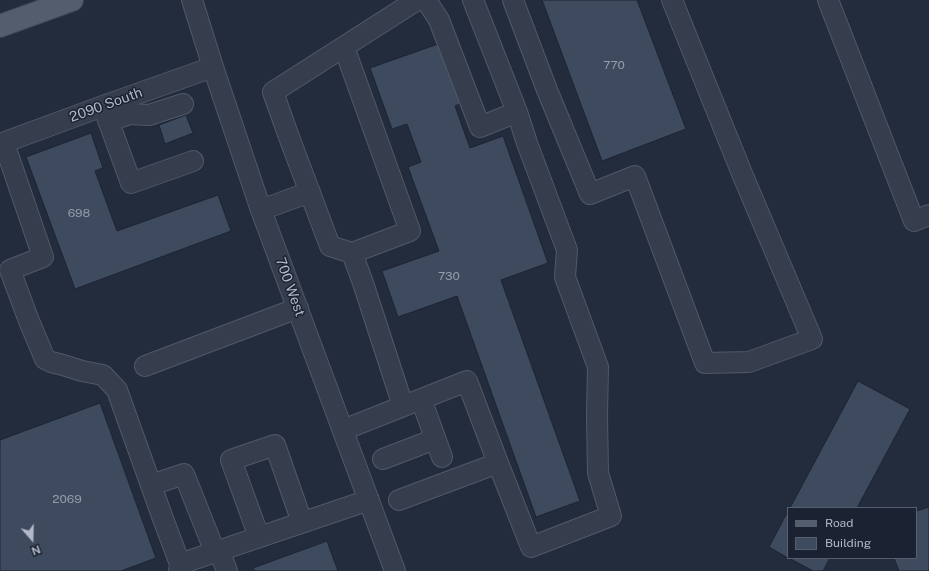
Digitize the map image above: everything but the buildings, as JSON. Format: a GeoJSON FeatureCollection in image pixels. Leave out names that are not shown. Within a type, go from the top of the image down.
{"type":"FeatureCollection","features":[{"type":"Feature","properties":{"kind":"main road"},"geometry":{"type":"LineString","coordinates":[[0,26],[72,0]]}},
{"type":"Feature","properties":{"kind":"street","name":"700 West"},"geometry":{"type":"LineString","coordinates":[[192,0],[261,210],[395,571]]}},
{"type":"Feature","properties":{"kind":"street"},"geometry":{"type":"LineString","coordinates":[[344,47],[410,231],[352,253],[330,246],[273,92],[417,0]]}},
{"type":"Feature","properties":{"kind":"street"},"geometry":{"type":"LineString","coordinates":[[426,0],[439,20],[480,127],[517,112]]}},
{"type":"Feature","properties":{"kind":"street"},"geometry":{"type":"LineString","coordinates":[[343,430],[467,381],[531,547],[611,516],[598,474],[598,367],[565,277],[567,250],[517,112],[474,0]]}},
{"type":"Feature","properties":{"kind":"street"},"geometry":{"type":"LineString","coordinates":[[513,0],[547,90],[590,194],[635,176],[705,363],[749,362],[812,339],[743,176],[672,0]]}},
{"type":"Feature","properties":{"kind":"street"},"geometry":{"type":"LineString","coordinates":[[828,0],[914,221],[929,215]]}},
{"type":"Feature","properties":{"kind":"street","name":"2090 South"},"geometry":{"type":"LineString","coordinates":[[2,144],[106,114],[213,67]]}},
{"type":"Feature","properties":{"kind":"street"},"geometry":{"type":"LineString","coordinates":[[183,104],[149,115],[106,114],[131,183],[193,161]]}},
{"type":"Feature","properties":{"kind":"street"},"geometry":{"type":"LineString","coordinates":[[2,144],[43,257],[10,270],[29,321],[45,359],[82,371],[103,375],[117,390],[180,567],[217,551],[369,500]]}},
{"type":"Feature","properties":{"kind":"street"},"geometry":{"type":"LineString","coordinates":[[261,210],[310,192]]}},
{"type":"Feature","properties":{"kind":"street"},"geometry":{"type":"LineString","coordinates":[[352,253],[412,402],[439,448],[382,459]]}},
{"type":"Feature","properties":{"kind":"street"},"geometry":{"type":"LineString","coordinates":[[145,366],[298,308]]}},
{"type":"Feature","properties":{"kind":"street"},"geometry":{"type":"LineString","coordinates":[[259,537],[232,460],[275,445],[302,522]]}},
{"type":"Feature","properties":{"kind":"street"},"geometry":{"type":"LineString","coordinates":[[399,500],[498,463]]}},
{"type":"Feature","properties":{"kind":"street"},"geometry":{"type":"LineString","coordinates":[[151,485],[184,474],[227,571]]}}]}
